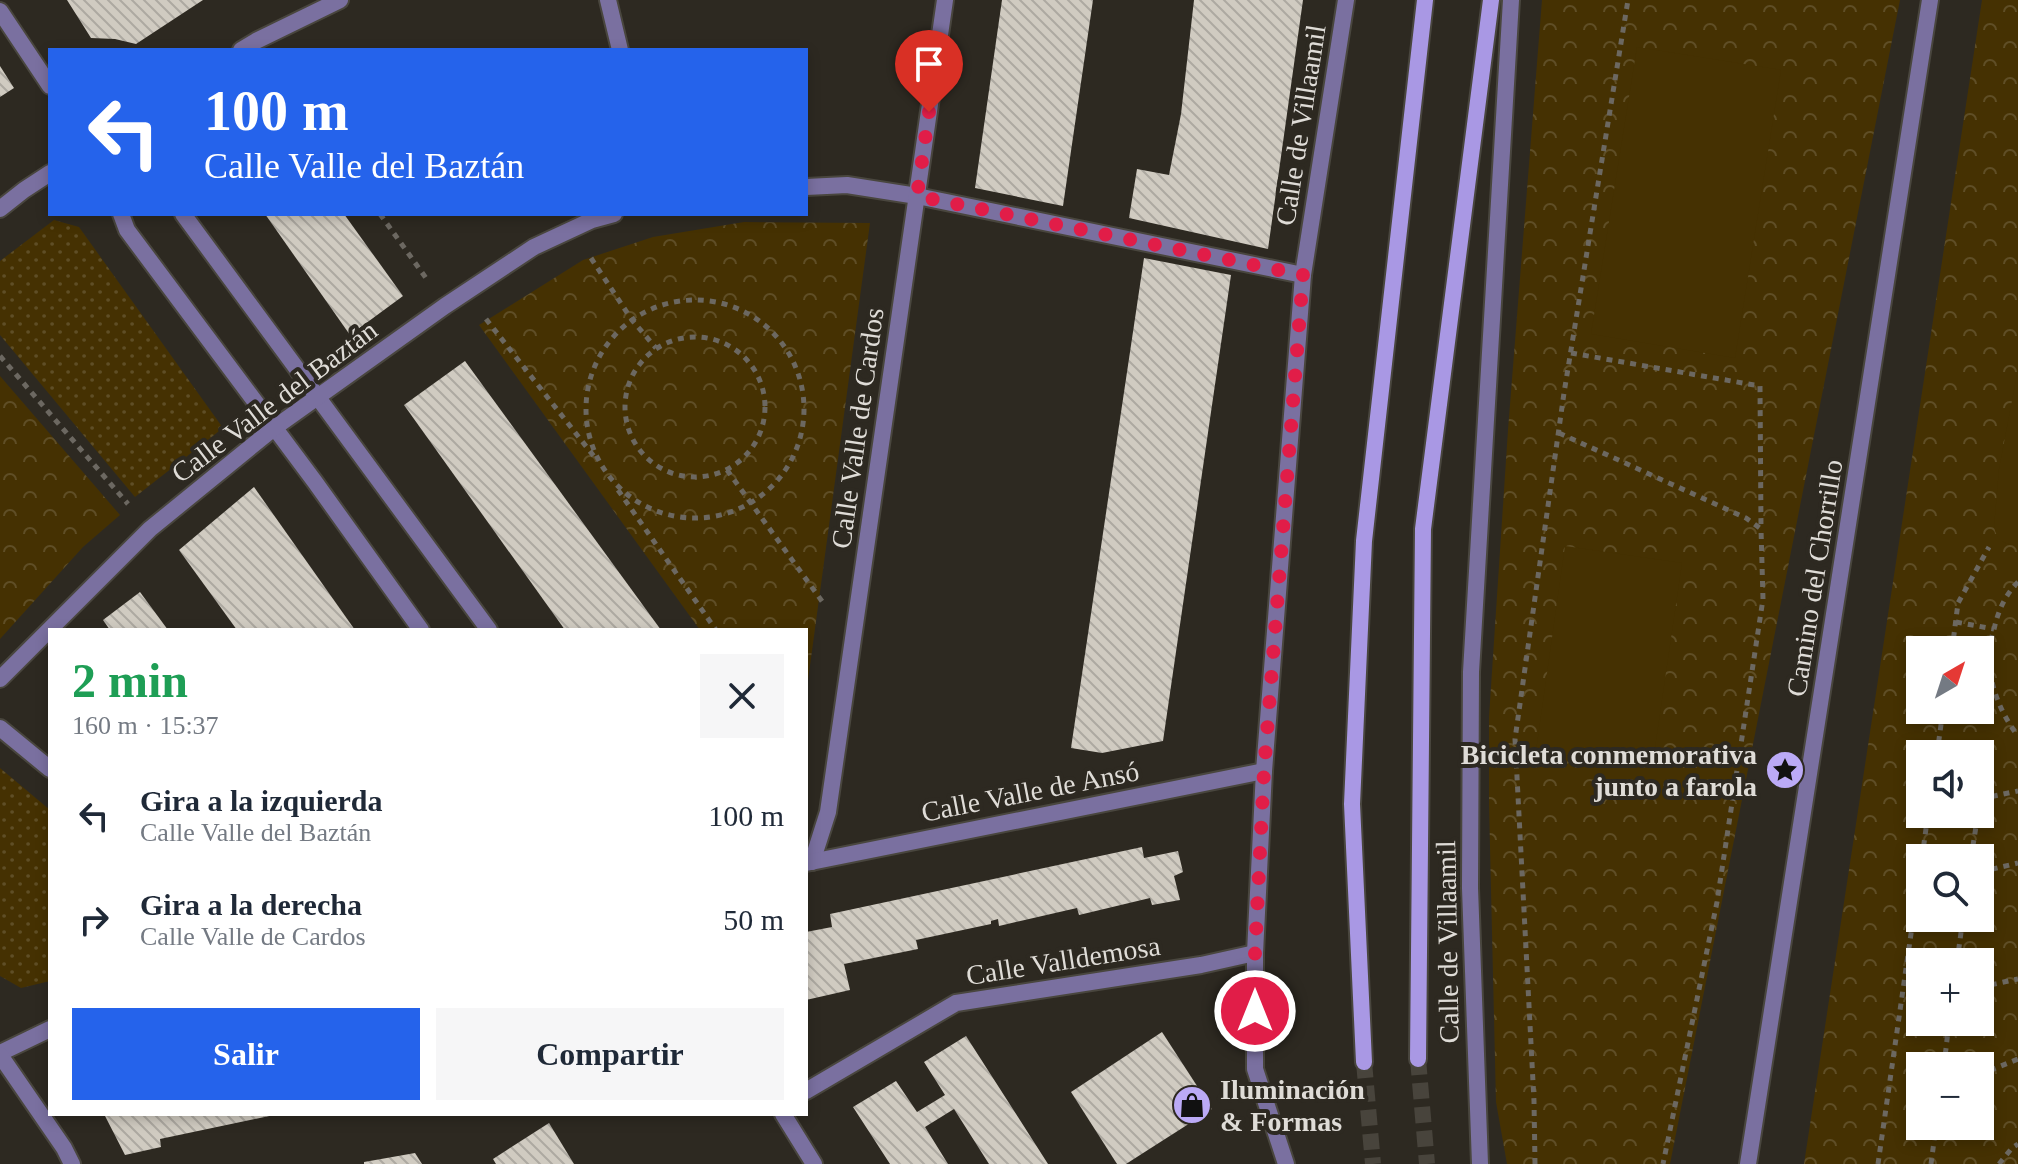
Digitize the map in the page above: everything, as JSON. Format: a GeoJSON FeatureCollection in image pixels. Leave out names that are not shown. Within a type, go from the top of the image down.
{"type":"FeatureCollection","features":[{"type":"Feature","properties":{"kind":"main road"},"geometry":{"type":"LineString","coordinates":[[1364,1062],[1352,804],[1364,541],[1425,0]]}},
{"type":"Feature","properties":{"kind":"main road","name":"Calle de Villaamil"},"geometry":{"type":"LineString","coordinates":[[1418,1059],[1423,529],[1491,0]]}},
{"type":"Feature","properties":{"kind":"street"},"geometry":{"type":"LineString","coordinates":[[244,48],[340,0]]}},
{"type":"Feature","properties":{"kind":"street"},"geometry":{"type":"LineString","coordinates":[[608,0],[620,48]]}},
{"type":"Feature","properties":{"kind":"street","name":"Calle Valle de Cardos"},"geometry":{"type":"LineString","coordinates":[[809,863],[828,812],[945,0]]}},
{"type":"Feature","properties":{"kind":"street","name":"Calle de Villaamil"},"geometry":{"type":"LineString","coordinates":[[1286,1164],[1255,1069],[1255,953],[1264,771],[1303,275],[1346,0]]}},
{"type":"Feature","properties":{"kind":"street","name":"Calle de Villaamil"},"geometry":{"type":"LineString","coordinates":[[1480,1164],[1470,888],[1471,672],[1511,0]]}},
{"type":"Feature","properties":{"kind":"street","name":"Camino del Chorrillo"},"geometry":{"type":"LineString","coordinates":[[1748,1164],[1930,0]]}},
{"type":"Feature","properties":{"kind":"street"},"geometry":{"type":"LineString","coordinates":[[0,11],[48,83]]}},
{"type":"Feature","properties":{"kind":"street"},"geometry":{"type":"LineString","coordinates":[[0,209],[48,174]]}},
{"type":"Feature","properties":{"kind":"street"},"geometry":{"type":"LineString","coordinates":[[808,187],[847,185],[917,196],[1303,275]]}},
{"type":"Feature","properties":{"kind":"street"},"geometry":{"type":"LineString","coordinates":[[122,216],[127,230],[420,628]]}},
{"type":"Feature","properties":{"kind":"street"},"geometry":{"type":"LineString","coordinates":[[184,216],[488,628]]}},
{"type":"Feature","properties":{"kind":"street","name":"Calle Valle del Baztán"},"geometry":{"type":"LineString","coordinates":[[51,628],[150,529],[274,428],[445,306],[534,247],[607,216]]}},
{"type":"Feature","properties":{"kind":"street","name":"Calle Valle del Baztán"},"geometry":{"type":"LineString","coordinates":[[0,679],[48,631]]}},
{"type":"Feature","properties":{"kind":"street"},"geometry":{"type":"LineString","coordinates":[[0,728],[48,767]]}},
{"type":"Feature","properties":{"kind":"street","name":"Calle Valle de Ansó"},"geometry":{"type":"LineString","coordinates":[[809,863],[1264,771]]}},
{"type":"Feature","properties":{"kind":"street","name":"Calle Valldemosa"},"geometry":{"type":"LineString","coordinates":[[808,1090],[956,1003],[1201,965],[1255,953]]}},
{"type":"Feature","properties":{"kind":"street"},"geometry":{"type":"LineString","coordinates":[[48,1030],[0,1054],[72,1164]]}},
{"type":"Feature","properties":{"kind":"street"},"geometry":{"type":"LineString","coordinates":[[784,1116],[814,1164]]}},
{"type":"Feature","properties":{"kind":"path"},"geometry":{"type":"LineString","coordinates":[[1535,1164],[1515,739],[1571,353],[1628,0]]}},
{"type":"Feature","properties":{"kind":"path"},"geometry":{"type":"LineString","coordinates":[[381,216],[430,284]]}},
{"type":"Feature","properties":{"kind":"path"},"geometry":{"type":"LineString","coordinates":[[588,254],[632,320],[656,348]]}},
{"type":"Feature","properties":{"kind":"path"},"geometry":{"type":"LineString","coordinates":[[692,300],[723,304],[753,317],[778,338],[794,365],[803,395],[803,428],[793,458],[775,484],[750,504],[719,516],[685,518],[653,510],[624,492],[602,467],[590,441],[585,415],[588,387],[604,349],[632,320],[661,305],[692,300]]}},
{"type":"Feature","properties":{"kind":"path"},"geometry":{"type":"LineString","coordinates":[[483,315],[602,467],[715,628]]}},
{"type":"Feature","properties":{"kind":"path"},"geometry":{"type":"LineString","coordinates":[[695,337],[715,340],[735,349],[750,363],[760,381],[765,402],[764,422],[756,441],[743,458],[727,470],[707,477],[685,478],[665,471],[647,459],[634,443],[626,423],[624,402],[629,381],[640,363],[656,348],[675,340],[695,337]]}},
{"type":"Feature","properties":{"kind":"path"},"geometry":{"type":"LineString","coordinates":[[1571,353],[1760,386],[1763,599],[1717,902],[1663,1164]]}},
{"type":"Feature","properties":{"kind":"path"},"geometry":{"type":"LineString","coordinates":[[0,356],[150,529]]}},
{"type":"Feature","properties":{"kind":"path"},"geometry":{"type":"LineString","coordinates":[[1559,433],[1746,518],[1761,529]]}},
{"type":"Feature","properties":{"kind":"path"},"geometry":{"type":"LineString","coordinates":[[727,470],[824,604]]}},
{"type":"Feature","properties":{"kind":"path"},"geometry":{"type":"LineString","coordinates":[[1954,636],[1958,603],[1989,547]]}},
{"type":"Feature","properties":{"kind":"path"},"geometry":{"type":"LineString","coordinates":[[2018,582],[1998,613],[1988,653],[1994,689],[2008,723],[2018,736]]}},
{"type":"Feature","properties":{"kind":"path"},"geometry":{"type":"LineString","coordinates":[[1956,622],[1994,629]]}},
{"type":"Feature","properties":{"kind":"path"},"geometry":{"type":"LineString","coordinates":[[1994,796],[2018,791]]}},
{"type":"Feature","properties":{"kind":"path"},"geometry":{"type":"LineString","coordinates":[[1994,869],[2018,863]]}},
{"type":"Feature","properties":{"kind":"path"},"geometry":{"type":"LineString","coordinates":[[1878,1164],[1911,932]]}},
{"type":"Feature","properties":{"kind":"path"},"geometry":{"type":"LineString","coordinates":[[1994,984],[2018,979]]}},
{"type":"Feature","properties":{"kind":"path"},"geometry":{"type":"LineString","coordinates":[[1994,1069],[2018,1059]]}},
{"type":"Feature","properties":{"kind":"path"},"geometry":{"type":"LineString","coordinates":[[1931,1164],[1934,1140]]}},
{"type":"Feature","properties":{"kind":"path"},"geometry":{"type":"LineString","coordinates":[[1999,1164],[2018,1144]]}},
{"type":"Feature","properties":{"kind":"green space"},"geometry":{"type":"Polygon","coordinates":[[[1542,0],[1900,0],[1670,1164],[1507,1164],[1496,1102],[1489,717],[1542,0]]]}},
{"type":"Feature","properties":{"kind":"green space"},"geometry":{"type":"Polygon","coordinates":[[[1982,0],[2018,0],[2018,1164],[1804,1164],[1982,0]]]}},
{"type":"Feature","properties":{"kind":"green space"},"geometry":{"type":"Polygon","coordinates":[[[1637,47],[1781,70],[1735,358],[1591,334],[1637,47]]]}},
{"type":"Feature","properties":{"kind":"green space"},"geometry":{"type":"Polygon","coordinates":[[[54,220],[79,227],[223,428],[135,497],[0,335],[0,261],[54,220]]]}},
{"type":"Feature","properties":{"kind":"green space"},"geometry":{"type":"Polygon","coordinates":[[[744,222],[870,223],[808,680],[808,628],[699,628],[479,325],[583,260],[653,237],[744,222]]]}},
{"type":"Feature","properties":{"kind":"green space"},"geometry":{"type":"Polygon","coordinates":[[[2018,369],[2018,541],[2013,545],[2000,540],[1994,527],[1999,469],[2018,369]]]}},
{"type":"Feature","properties":{"kind":"green space"},"geometry":{"type":"Polygon","coordinates":[[[0,376],[120,515],[83,547],[0,639],[0,376]]]}},
{"type":"Feature","properties":{"kind":"green space"},"geometry":{"type":"Polygon","coordinates":[[[1565,546],[1682,563],[1652,768],[1536,751],[1565,546]]]}},
{"type":"Feature","properties":{"kind":"green space"},"geometry":{"type":"Polygon","coordinates":[[[0,768],[48,808],[48,981],[21,988],[0,976],[0,768]]]}},
{"type":"Feature","properties":{"kind":"building"},"geometry":{"type":"Polygon","coordinates":[[[67,0],[203,0],[136,44],[91,38],[67,0]]]}},
{"type":"Feature","properties":{"kind":"building"},"geometry":{"type":"Polygon","coordinates":[[[1002,0],[1093,0],[1063,206],[975,188],[1002,0]]]}},
{"type":"Feature","properties":{"kind":"building"},"geometry":{"type":"Polygon","coordinates":[[[1194,0],[1303,0],[1268,249],[1129,218],[1137,169],[1169,175],[1181,114],[1194,0]]]}},
{"type":"Feature","properties":{"kind":"building"},"geometry":{"type":"Polygon","coordinates":[[[0,66],[14,88],[0,97],[0,66]]]}},
{"type":"Feature","properties":{"kind":"building"},"geometry":{"type":"Polygon","coordinates":[[[266,216],[345,216],[403,296],[350,335],[266,216]]]}},
{"type":"Feature","properties":{"kind":"building"},"geometry":{"type":"Polygon","coordinates":[[[1144,258],[1231,275],[1163,741],[1102,753],[1071,748],[1144,258]]]}},
{"type":"Feature","properties":{"kind":"building"},"geometry":{"type":"Polygon","coordinates":[[[465,361],[660,628],[564,628],[404,405],[465,361]]]}},
{"type":"Feature","properties":{"kind":"building"},"geometry":{"type":"Polygon","coordinates":[[[254,487],[354,628],[236,628],[179,550],[254,487]]]}},
{"type":"Feature","properties":{"kind":"building"},"geometry":{"type":"Polygon","coordinates":[[[140,592],[167,628],[109,628],[103,620],[140,592]]]}},
{"type":"Feature","properties":{"kind":"building"},"geometry":{"type":"Polygon","coordinates":[[[1142,847],[1144,858],[1178,851],[1183,872],[1174,876],[1180,900],[1152,905],[1150,898],[1079,915],[1077,908],[999,926],[998,919],[991,921],[991,924],[916,940],[918,949],[844,964],[850,990],[808,1000],[808,932],[832,927],[830,914],[1142,847]]]}},
{"type":"Feature","properties":{"kind":"building"},"geometry":{"type":"Polygon","coordinates":[[[1162,1032],[1212,1109],[1126,1164],[1117,1164],[1071,1092],[1162,1032]]]}},
{"type":"Feature","properties":{"kind":"building"},"geometry":{"type":"Polygon","coordinates":[[[966,1036],[1048,1164],[989,1164],[954,1109],[925,1127],[948,1164],[890,1164],[853,1107],[896,1081],[917,1112],[945,1095],[924,1062],[966,1036]]]}},
{"type":"Feature","properties":{"kind":"building"},"geometry":{"type":"Polygon","coordinates":[[[105,1116],[269,1116],[160,1139],[161,1147],[125,1155],[105,1116]]]}},
{"type":"Feature","properties":{"kind":"building"},"geometry":{"type":"Polygon","coordinates":[[[549,1123],[574,1164],[496,1164],[493,1159],[549,1123]]]}},
{"type":"Feature","properties":{"kind":"building"},"geometry":{"type":"Polygon","coordinates":[[[415,1153],[422,1164],[364,1164],[364,1162],[415,1153]]]}},
{"type":"Feature","properties":{"kind":"tunnel"},"geometry":{"type":"LineString","coordinates":[[1418,1059],[1427,1164]]}},
{"type":"Feature","properties":{"kind":"tunnel"},"geometry":{"type":"LineString","coordinates":[[1364,1062],[1373,1164]]}},
{"type":"Feature","properties":{"kind":"place","name":"Bicicleta conmemorativa junto a farola"},"geometry":{"type":"Point","coordinates":[1785,770]}},
{"type":"Feature","properties":{"kind":"place","name":"Iluminación & Formas"},"geometry":{"type":"Point","coordinates":[1192,1105]}},
{"type":"Feature","properties":{"kind":"route"},"geometry":{"type":"LineString","coordinates":[[929,112],[917,196],[1303,275],[1264,771],[1255,1011]]}}]}
